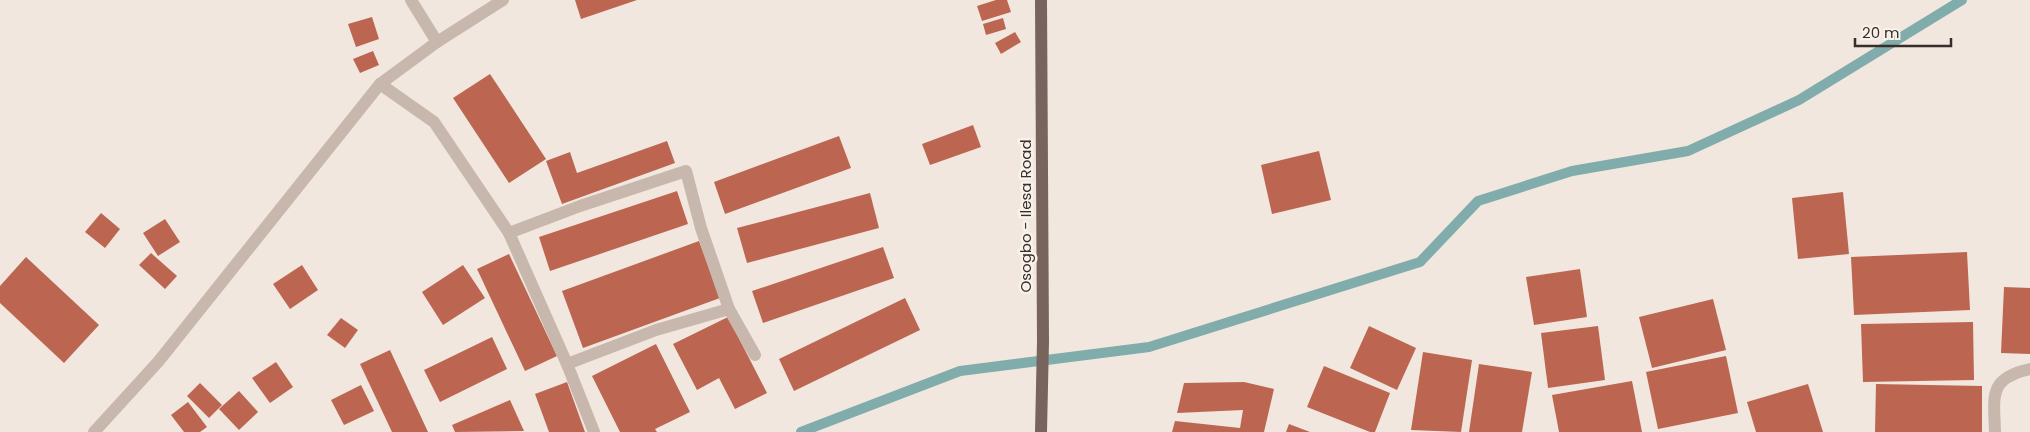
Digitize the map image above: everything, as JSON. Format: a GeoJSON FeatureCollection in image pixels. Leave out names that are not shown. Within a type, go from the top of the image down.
{"type":"FeatureCollection","features":[{"type":"Feature","properties":{"kind":"main road","name":"Osogbo - Ilesa Road"},"geometry":{"type":"LineString","coordinates":[[1041,0],[1043,341],[1041,432]]}},
{"type":"Feature","properties":{"kind":"street"},"geometry":{"type":"LineString","coordinates":[[411,0],[437,42]]}},
{"type":"Feature","properties":{"kind":"street"},"geometry":{"type":"LineString","coordinates":[[94,432],[158,362],[380,84],[437,42],[502,0]]}},
{"type":"Feature","properties":{"kind":"street"},"geometry":{"type":"LineString","coordinates":[[380,84],[434,122],[509,233],[567,364],[594,432]]}},
{"type":"Feature","properties":{"kind":"street"},"geometry":{"type":"LineString","coordinates":[[509,233],[580,206],[686,171],[701,228],[729,309],[755,355]]}},
{"type":"Feature","properties":{"kind":"street"},"geometry":{"type":"LineString","coordinates":[[567,364],[656,330],[729,309]]}},
{"type":"Feature","properties":{"kind":"street"},"geometry":{"type":"LineString","coordinates":[[1995,432],[1994,393],[2001,382],[2012,373],[2030,369]]}},
{"type":"Feature","properties":{"kind":"building"},"geometry":{"type":"Polygon","coordinates":[[[575,0],[637,0],[581,19],[575,0]]]}},
{"type":"Feature","properties":{"kind":"building"},"geometry":{"type":"Polygon","coordinates":[[[996,0],[1007,0],[1011,12],[982,21],[977,6],[996,0]]]}},
{"type":"Feature","properties":{"kind":"building"},"geometry":{"type":"Polygon","coordinates":[[[372,17],[379,39],[356,47],[348,24],[372,17]]]}},
{"type":"Feature","properties":{"kind":"building"},"geometry":{"type":"Polygon","coordinates":[[[1003,18],[1006,29],[986,35],[983,24],[1003,18]]]}},
{"type":"Feature","properties":{"kind":"building"},"geometry":{"type":"Polygon","coordinates":[[[1015,32],[1021,42],[1001,54],[995,43],[1015,32]]]}},
{"type":"Feature","properties":{"kind":"building"},"geometry":{"type":"Polygon","coordinates":[[[373,51],[379,65],[360,73],[353,59],[373,51]]]}},
{"type":"Feature","properties":{"kind":"building"},"geometry":{"type":"Polygon","coordinates":[[[490,74],[546,159],[509,183],[453,98],[490,74]]]}},
{"type":"Feature","properties":{"kind":"building"},"geometry":{"type":"Polygon","coordinates":[[[973,125],[981,147],[930,165],[922,144],[973,125]]]}},
{"type":"Feature","properties":{"kind":"building"},"geometry":{"type":"Polygon","coordinates":[[[839,136],[851,168],[725,214],[714,182],[839,136]]]}},
{"type":"Feature","properties":{"kind":"building"},"geometry":{"type":"Polygon","coordinates":[[[667,141],[675,163],[562,204],[546,161],[570,152],[577,173],[667,141]]]}},
{"type":"Feature","properties":{"kind":"building"},"geometry":{"type":"Polygon","coordinates":[[[1319,151],[1331,200],[1272,214],[1261,165],[1319,151]]]}},
{"type":"Feature","properties":{"kind":"building"},"geometry":{"type":"Polygon","coordinates":[[[677,191],[688,224],[550,271],[539,237],[677,191]]]}},
{"type":"Feature","properties":{"kind":"building"},"geometry":{"type":"Polygon","coordinates":[[[1843,192],[1849,254],[1798,259],[1792,198],[1843,192]]]}},
{"type":"Feature","properties":{"kind":"building"},"geometry":{"type":"Polygon","coordinates":[[[870,193],[879,228],[747,263],[737,228],[870,193]]]}},
{"type":"Feature","properties":{"kind":"building"},"geometry":{"type":"Polygon","coordinates":[[[101,213],[120,229],[105,248],[85,232],[101,213]]]}},
{"type":"Feature","properties":{"kind":"building"},"geometry":{"type":"Polygon","coordinates":[[[165,219],[180,242],[158,256],[143,233],[165,219]]]}},
{"type":"Feature","properties":{"kind":"building"},"geometry":{"type":"Polygon","coordinates":[[[699,241],[720,298],[583,348],[562,291],[699,241]]]}},
{"type":"Feature","properties":{"kind":"building"},"geometry":{"type":"Polygon","coordinates":[[[883,247],[894,278],[763,323],[752,291],[883,247]]]}},
{"type":"Feature","properties":{"kind":"building"},"geometry":{"type":"Polygon","coordinates":[[[1967,252],[1970,310],[1854,315],[1851,257],[1967,252]]]}},
{"type":"Feature","properties":{"kind":"building"},"geometry":{"type":"Polygon","coordinates":[[[151,253],[177,276],[165,289],[139,265],[151,253]]]}},
{"type":"Feature","properties":{"kind":"building"},"geometry":{"type":"Polygon","coordinates":[[[509,254],[557,356],[525,371],[477,269],[509,254]]]}},
{"type":"Feature","properties":{"kind":"building"},"geometry":{"type":"Polygon","coordinates":[[[26,257],[99,325],[64,363],[0,303],[0,286],[26,257]]]}},
{"type":"Feature","properties":{"kind":"building"},"geometry":{"type":"Polygon","coordinates":[[[302,265],[318,290],[290,309],[273,284],[302,265]]]}},
{"type":"Feature","properties":{"kind":"building"},"geometry":{"type":"Polygon","coordinates":[[[463,265],[485,298],[443,325],[422,292],[463,265]]]}},
{"type":"Feature","properties":{"kind":"building"},"geometry":{"type":"Polygon","coordinates":[[[1580,269],[1587,317],[1534,325],[1526,277],[1580,269]]]}},
{"type":"Feature","properties":{"kind":"building"},"geometry":{"type":"Polygon","coordinates":[[[2004,287],[2030,288],[2030,354],[2001,353],[2004,287]]]}},
{"type":"Feature","properties":{"kind":"building"},"geometry":{"type":"Polygon","coordinates":[[[905,298],[920,330],[794,391],[779,359],[905,298]]]}},
{"type":"Feature","properties":{"kind":"building"},"geometry":{"type":"Polygon","coordinates":[[[1713,299],[1726,350],[1652,368],[1639,317],[1713,299]]]}},
{"type":"Feature","properties":{"kind":"building"},"geometry":{"type":"Polygon","coordinates":[[[728,317],[767,393],[735,409],[719,378],[697,390],[673,344],[728,317]]]}},
{"type":"Feature","properties":{"kind":"building"},"geometry":{"type":"Polygon","coordinates":[[[341,318],[358,330],[345,348],[327,335],[341,318]]]}},
{"type":"Feature","properties":{"kind":"building"},"geometry":{"type":"Polygon","coordinates":[[[1973,322],[1974,380],[1863,382],[1861,324],[1973,322]]]}},
{"type":"Feature","properties":{"kind":"building"},"geometry":{"type":"Polygon","coordinates":[[[1369,326],[1416,348],[1397,390],[1350,368],[1369,326]]]}},
{"type":"Feature","properties":{"kind":"building"},"geometry":{"type":"Polygon","coordinates":[[[1598,326],[1605,380],[1548,388],[1541,333],[1598,326]]]}},
{"type":"Feature","properties":{"kind":"building"},"geometry":{"type":"Polygon","coordinates":[[[492,337],[507,369],[440,402],[424,370],[492,337]]]}},
{"type":"Feature","properties":{"kind":"building"},"geometry":{"type":"Polygon","coordinates":[[[656,344],[690,412],[655,429],[657,432],[620,432],[592,376],[656,344]]]}},
{"type":"Feature","properties":{"kind":"building"},"geometry":{"type":"Polygon","coordinates":[[[390,350],[428,432],[392,432],[360,364],[390,350]]]}},
{"type":"Feature","properties":{"kind":"building"},"geometry":{"type":"Polygon","coordinates":[[[1423,352],[1472,360],[1461,432],[1411,430],[1423,352]]]}},
{"type":"Feature","properties":{"kind":"building"},"geometry":{"type":"Polygon","coordinates":[[[1726,356],[1738,413],[1658,429],[1646,372],[1726,356]]]}},
{"type":"Feature","properties":{"kind":"building"},"geometry":{"type":"Polygon","coordinates":[[[276,362],[293,387],[270,403],[252,378],[276,362]]]}},
{"type":"Feature","properties":{"kind":"building"},"geometry":{"type":"Polygon","coordinates":[[[1479,364],[1532,372],[1522,432],[1469,432],[1479,364]]]}},
{"type":"Feature","properties":{"kind":"building"},"geometry":{"type":"Polygon","coordinates":[[[1324,366],[1390,393],[1375,432],[1370,432],[1307,407],[1324,366]]]}},
{"type":"Feature","properties":{"kind":"building"},"geometry":{"type":"Polygon","coordinates":[[[1632,381],[1642,432],[1559,432],[1552,395],[1632,381]]]}},
{"type":"Feature","properties":{"kind":"building"},"geometry":{"type":"Polygon","coordinates":[[[567,382],[585,432],[549,432],[535,394],[567,382]]]}},
{"type":"Feature","properties":{"kind":"building"},"geometry":{"type":"Polygon","coordinates":[[[1244,382],[1274,389],[1264,432],[1172,432],[1175,421],[1240,428],[1243,410],[1177,413],[1184,383],[1244,382]]]}},
{"type":"Feature","properties":{"kind":"building"},"geometry":{"type":"Polygon","coordinates":[[[200,383],[222,405],[209,418],[187,396],[200,383]]]}},
{"type":"Feature","properties":{"kind":"building"},"geometry":{"type":"Polygon","coordinates":[[[1808,384],[1823,432],[1756,432],[1747,402],[1808,384]]]}},
{"type":"Feature","properties":{"kind":"building"},"geometry":{"type":"Polygon","coordinates":[[[1876,384],[1982,386],[1982,432],[1875,432],[1876,384]]]}},
{"type":"Feature","properties":{"kind":"building"},"geometry":{"type":"Polygon","coordinates":[[[361,385],[374,411],[344,425],[331,400],[361,385]]]}},
{"type":"Feature","properties":{"kind":"building"},"geometry":{"type":"Polygon","coordinates":[[[239,391],[258,412],[239,430],[219,409],[239,391]]]}},
{"type":"Feature","properties":{"kind":"building"},"geometry":{"type":"Polygon","coordinates":[[[510,400],[524,431],[455,432],[452,425],[510,400]]]}},
{"type":"Feature","properties":{"kind":"building"},"geometry":{"type":"Polygon","coordinates":[[[188,402],[207,427],[200,432],[184,432],[171,415],[188,402]]]}},
{"type":"Feature","properties":{"kind":"building"},"geometry":{"type":"Polygon","coordinates":[[[1289,424],[1310,432],[1286,432],[1289,424]]]}},
{"type":"Feature","properties":{"kind":"waterway"},"geometry":{"type":"LineString","coordinates":[[801,432],[960,371],[1149,347],[1420,262],[1478,201],[1572,171],[1688,151],[1799,100],[1962,0]]}}]}
